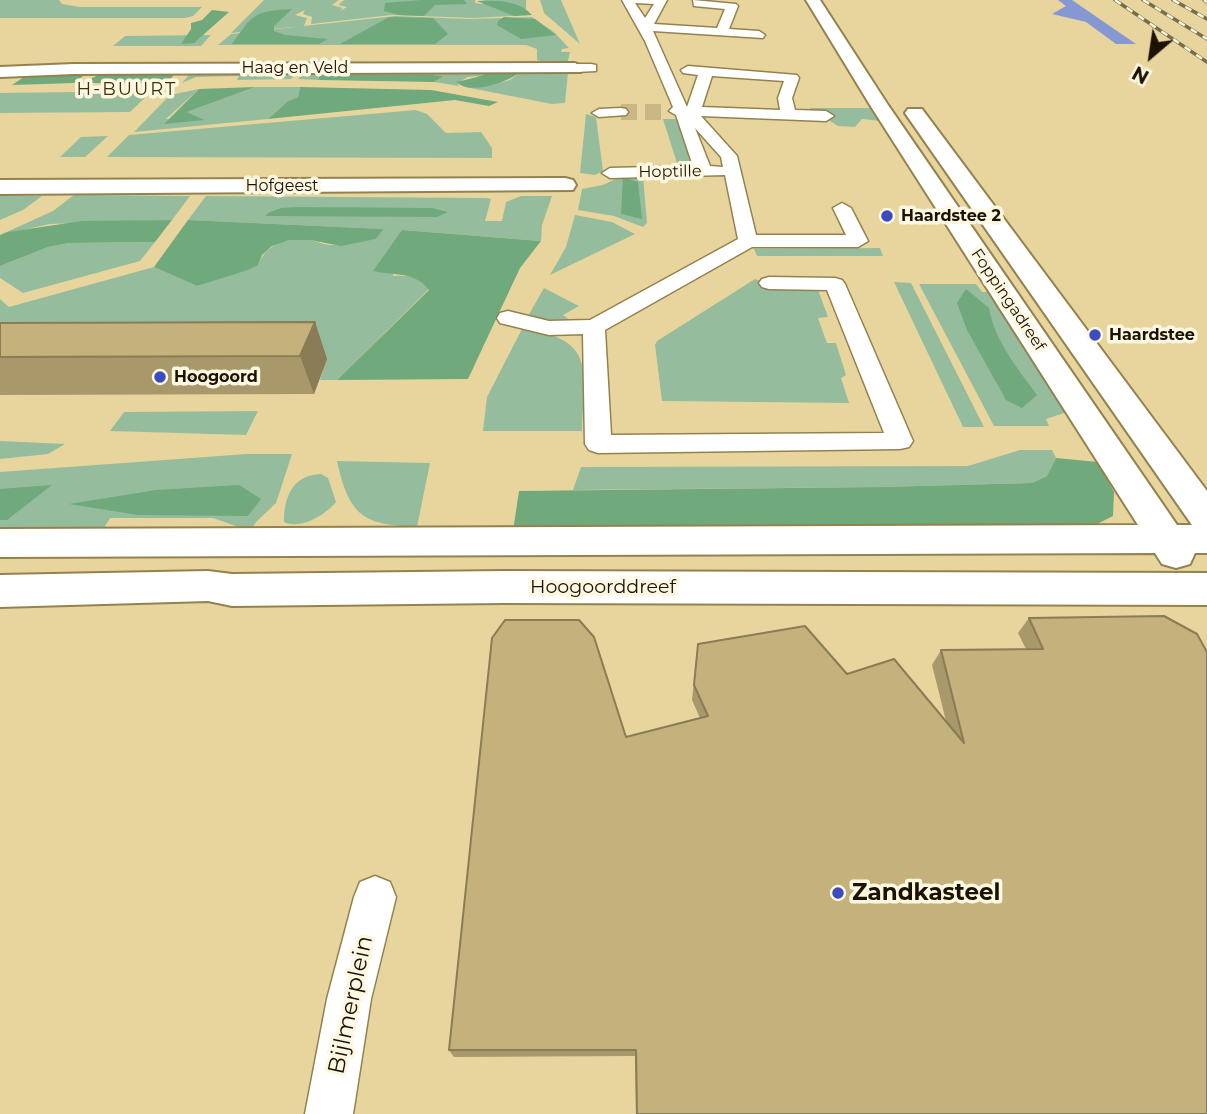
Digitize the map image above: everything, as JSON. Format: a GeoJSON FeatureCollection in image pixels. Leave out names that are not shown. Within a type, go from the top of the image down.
{"type":"FeatureCollection","features":[{"type":"Feature","properties":{"kind":"street","name":"Hoptille"},"geometry":{"type":"LineString","coordinates":[[628,0],[646,27],[663,68],[687,111],[729,156],[730,171],[748,241]]}},
{"type":"Feature","properties":{"kind":"street"},"geometry":{"type":"LineString","coordinates":[[638,0],[732,6],[722,32]]}},
{"type":"Feature","properties":{"kind":"street","name":"Foppingadreef"},"geometry":{"type":"LineString","coordinates":[[813,0],[884,113],[1113,460],[1205,592]]}},
{"type":"Feature","properties":{"kind":"street"},"geometry":{"type":"LineString","coordinates":[[646,27],[684,2]]}},
{"type":"Feature","properties":{"kind":"street"},"geometry":{"type":"LineString","coordinates":[[646,27],[678,39],[722,32],[755,50],[792,78],[785,97],[789,115]]}},
{"type":"Feature","properties":{"kind":"street"},"geometry":{"type":"LineString","coordinates":[[678,39],[663,68],[706,72],[755,50]]}},
{"type":"Feature","properties":{"kind":"street","name":"Haag en Veld"},"geometry":{"type":"LineString","coordinates":[[0,72],[74,69],[583,68]]}},
{"type":"Feature","properties":{"kind":"street"},"geometry":{"type":"LineString","coordinates":[[703,171],[687,111],[706,72]]}},
{"type":"Feature","properties":{"kind":"street","name":"Foppingadreef"},"geometry":{"type":"LineString","coordinates":[[910,107],[1207,518]]}},
{"type":"Feature","properties":{"kind":"street"},"geometry":{"type":"LineString","coordinates":[[599,113],[621,112]]}},
{"type":"Feature","properties":{"kind":"street"},"geometry":{"type":"LineString","coordinates":[[661,112],[826,116]]}},
{"type":"Feature","properties":{"kind":"street","name":"Hoptille"},"geometry":{"type":"LineString","coordinates":[[610,173],[730,171]]}},
{"type":"Feature","properties":{"kind":"street","name":"Hofgeest"},"geometry":{"type":"LineString","coordinates":[[0,187],[565,185]]}},
{"type":"Feature","properties":{"kind":"street"},"geometry":{"type":"LineString","coordinates":[[508,318],[549,328],[594,327],[748,241],[858,241],[842,208]]}},
{"type":"Feature","properties":{"kind":"street"},"geometry":{"type":"LineString","coordinates":[[594,327],[598,444],[900,441],[835,284],[769,284]]}},
{"type":"Feature","properties":{"kind":"street"},"geometry":{"type":"LineString","coordinates":[[0,543],[1207,539]]}},
{"type":"Feature","properties":{"kind":"street","name":"Hoogoorddreef"},"geometry":{"type":"LineString","coordinates":[[0,591],[208,586],[232,590],[504,587],[1205,592]]}},
{"type":"Feature","properties":{"kind":"street","name":"Bijlmerplein"},"geometry":{"type":"LineString","coordinates":[[328,1114],[349,999],[375,897]]}},
{"type":"Feature","properties":{"kind":"green space"},"geometry":{"type":"Polygon","coordinates":[[[0,0],[59,0],[62,4],[80,7],[202,7],[193,16],[185,18],[0,18],[0,0]]]}},
{"type":"Feature","properties":{"kind":"green space"},"geometry":{"type":"Polygon","coordinates":[[[264,0],[339,0],[332,5],[343,8],[340,11],[347,7],[338,5],[344,0],[475,0],[475,3],[483,4],[484,0],[526,0],[526,11],[529,15],[473,18],[392,15],[311,24],[312,17],[303,14],[305,10],[295,15],[307,18],[304,26],[231,33],[264,0]]]}},
{"type":"Feature","properties":{"kind":"green space"},"geometry":{"type":"Polygon","coordinates":[[[464,0],[467,4],[435,5],[424,16],[399,15],[384,11],[385,3],[464,0]]]}},
{"type":"Feature","properties":{"kind":"green space"},"geometry":{"type":"Polygon","coordinates":[[[540,0],[561,0],[580,44],[544,13],[540,0]]]}},
{"type":"Feature","properties":{"kind":"green space"},"geometry":{"type":"Polygon","coordinates":[[[477,1],[514,4],[532,15],[514,16],[477,1]]]}},
{"type":"Feature","properties":{"kind":"green space"},"geometry":{"type":"Polygon","coordinates":[[[292,9],[274,26],[274,31],[285,35],[328,39],[319,44],[232,44],[256,16],[269,11],[292,9]]]}},
{"type":"Feature","properties":{"kind":"green space"},"geometry":{"type":"Polygon","coordinates":[[[212,10],[229,12],[194,43],[181,44],[191,29],[191,23],[202,20],[212,10]]]}},
{"type":"Feature","properties":{"kind":"green space"},"geometry":{"type":"Polygon","coordinates":[[[395,16],[469,19],[532,17],[554,32],[569,48],[562,49],[561,52],[570,52],[568,61],[537,60],[537,49],[526,45],[218,45],[231,34],[395,16]]]}},
{"type":"Feature","properties":{"kind":"green space"},"geometry":{"type":"Polygon","coordinates":[[[389,17],[433,18],[448,34],[435,44],[340,44],[389,17]]]}},
{"type":"Feature","properties":{"kind":"green space"},"geometry":{"type":"Polygon","coordinates":[[[504,17],[535,19],[556,35],[521,39],[497,25],[504,17]]]}},
{"type":"Feature","properties":{"kind":"green space"},"geometry":{"type":"Polygon","coordinates":[[[211,35],[201,46],[113,46],[125,36],[211,35]]]}},
{"type":"Feature","properties":{"kind":"green space"},"geometry":{"type":"Polygon","coordinates":[[[91,70],[74,83],[12,85],[27,75],[91,70]]]}},
{"type":"Feature","properties":{"kind":"green space"},"geometry":{"type":"Polygon","coordinates":[[[306,70],[494,70],[488,75],[468,77],[457,83],[459,86],[434,82],[444,76],[433,75],[319,74],[319,80],[298,79],[306,70]]]}},
{"type":"Feature","properties":{"kind":"green space"},"geometry":{"type":"Polygon","coordinates":[[[494,70],[508,70],[508,74],[518,74],[496,84],[478,88],[462,86],[456,82],[482,75],[494,70]]]}},
{"type":"Feature","properties":{"kind":"green space"},"geometry":{"type":"Polygon","coordinates":[[[192,71],[299,71],[291,79],[237,80],[239,76],[196,77],[182,83],[192,71]]]}},
{"type":"Feature","properties":{"kind":"green space"},"geometry":{"type":"Polygon","coordinates":[[[105,72],[176,72],[167,84],[92,83],[92,78],[105,72]]]}},
{"type":"Feature","properties":{"kind":"green space"},"geometry":{"type":"Polygon","coordinates":[[[568,73],[565,103],[552,104],[465,87],[510,80],[518,74],[568,73]]]}},
{"type":"Feature","properties":{"kind":"green space"},"geometry":{"type":"Polygon","coordinates":[[[319,74],[444,76],[434,82],[319,80],[319,74]]]}},
{"type":"Feature","properties":{"kind":"green space"},"geometry":{"type":"Polygon","coordinates":[[[255,87],[300,87],[298,97],[288,101],[268,119],[134,132],[170,95],[199,89],[166,119],[202,120],[187,112],[255,87]]]}},
{"type":"Feature","properties":{"kind":"green space"},"geometry":{"type":"Polygon","coordinates":[[[255,87],[187,112],[204,120],[164,124],[199,89],[255,87]]]}},
{"type":"Feature","properties":{"kind":"green space"},"geometry":{"type":"Polygon","coordinates":[[[300,87],[431,90],[498,102],[489,106],[455,100],[268,119],[288,101],[298,97],[300,87]]]}},
{"type":"Feature","properties":{"kind":"green space"},"geometry":{"type":"Polygon","coordinates":[[[152,91],[130,112],[0,113],[0,93],[152,91]]]}},
{"type":"Feature","properties":{"kind":"green space"},"geometry":{"type":"Polygon","coordinates":[[[809,108],[872,108],[881,121],[862,119],[855,127],[838,126],[809,108]]]}},
{"type":"Feature","properties":{"kind":"green space"},"geometry":{"type":"Polygon","coordinates":[[[416,110],[427,114],[446,133],[481,132],[492,148],[492,158],[107,157],[129,135],[416,110]]]}},
{"type":"Feature","properties":{"kind":"green space"},"geometry":{"type":"Polygon","coordinates":[[[586,114],[596,117],[603,171],[595,175],[580,173],[586,114]]]}},
{"type":"Feature","properties":{"kind":"green space"},"geometry":{"type":"Polygon","coordinates":[[[663,119],[679,119],[695,162],[677,163],[663,119]]]}},
{"type":"Feature","properties":{"kind":"green space"},"geometry":{"type":"Polygon","coordinates":[[[108,136],[85,157],[60,157],[81,137],[108,136]]]}},
{"type":"Feature","properties":{"kind":"green space"},"geometry":{"type":"Polygon","coordinates":[[[622,176],[643,176],[647,223],[643,227],[614,216],[578,210],[582,189],[603,185],[622,176]]]}},
{"type":"Feature","properties":{"kind":"green space"},"geometry":{"type":"Polygon","coordinates":[[[623,177],[638,182],[642,219],[621,214],[623,177]]]}},
{"type":"Feature","properties":{"kind":"green space"},"geometry":{"type":"Polygon","coordinates":[[[74,195],[190,196],[172,220],[50,224],[0,235],[53,211],[74,195]]]}},
{"type":"Feature","properties":{"kind":"green space"},"geometry":{"type":"Polygon","coordinates":[[[0,196],[42,196],[23,210],[0,220],[0,196]]]}},
{"type":"Feature","properties":{"kind":"green space"},"geometry":{"type":"Polygon","coordinates":[[[206,196],[486,198],[491,199],[485,221],[502,221],[506,202],[521,196],[552,196],[542,225],[541,241],[402,230],[393,276],[413,277],[429,289],[337,380],[320,380],[325,363],[0,364],[0,299],[9,307],[154,267],[197,286],[258,265],[266,252],[285,241],[301,239],[328,245],[342,244],[376,239],[382,229],[188,220],[206,196]]]}},
{"type":"Feature","properties":{"kind":"green space"},"geometry":{"type":"Polygon","coordinates":[[[281,208],[432,208],[448,212],[437,217],[266,216],[281,208]]]}},
{"type":"Feature","properties":{"kind":"green space"},"geometry":{"type":"Polygon","coordinates":[[[575,215],[612,222],[635,234],[550,275],[566,247],[575,215]]]}},
{"type":"Feature","properties":{"kind":"green space"},"geometry":{"type":"Polygon","coordinates":[[[172,220],[155,242],[69,243],[48,247],[0,266],[0,235],[8,232],[82,221],[172,220]]]}},
{"type":"Feature","properties":{"kind":"green space"},"geometry":{"type":"Polygon","coordinates":[[[188,220],[383,229],[376,239],[341,246],[310,240],[289,240],[272,246],[262,255],[258,265],[248,270],[197,286],[154,267],[188,220]]]}},
{"type":"Feature","properties":{"kind":"green space"},"geometry":{"type":"Polygon","coordinates":[[[402,230],[541,241],[520,268],[468,379],[337,380],[429,290],[411,277],[373,271],[402,230]]]}},
{"type":"Feature","properties":{"kind":"green space"},"geometry":{"type":"Polygon","coordinates":[[[155,242],[140,261],[23,293],[0,278],[0,266],[48,247],[69,243],[155,242]]]}},
{"type":"Feature","properties":{"kind":"green space"},"geometry":{"type":"Polygon","coordinates":[[[880,248],[883,256],[757,256],[754,249],[880,248]]]}},
{"type":"Feature","properties":{"kind":"green space"},"geometry":{"type":"Polygon","coordinates":[[[755,279],[775,287],[817,287],[828,317],[818,318],[827,343],[836,343],[846,375],[841,378],[849,403],[662,401],[655,345],[657,341],[755,279]]]}},
{"type":"Feature","properties":{"kind":"green space"},"geometry":{"type":"Polygon","coordinates":[[[894,282],[911,283],[984,427],[963,427],[894,282]]]}},
{"type":"Feature","properties":{"kind":"green space"},"geometry":{"type":"Polygon","coordinates":[[[919,284],[976,284],[982,292],[992,292],[1067,412],[1046,419],[1049,426],[994,426],[919,284]]]}},
{"type":"Feature","properties":{"kind":"green space"},"geometry":{"type":"Polygon","coordinates":[[[544,288],[579,306],[563,315],[571,321],[551,323],[528,316],[544,288]]]}},
{"type":"Feature","properties":{"kind":"green space"},"geometry":{"type":"Polygon","coordinates":[[[966,289],[989,308],[1001,343],[1037,395],[1022,408],[1006,400],[967,330],[957,303],[966,289]]]}},
{"type":"Feature","properties":{"kind":"green space"},"geometry":{"type":"Polygon","coordinates":[[[522,329],[563,340],[574,349],[581,361],[584,375],[582,431],[483,431],[487,397],[522,329]]]}},
{"type":"Feature","properties":{"kind":"green space"},"geometry":{"type":"Polygon","coordinates":[[[258,411],[246,435],[110,431],[124,412],[258,411]]]}},
{"type":"Feature","properties":{"kind":"green space"},"geometry":{"type":"Polygon","coordinates":[[[0,441],[65,444],[48,454],[0,459],[0,441]]]}},
{"type":"Feature","properties":{"kind":"green space"},"geometry":{"type":"Polygon","coordinates":[[[1020,450],[1052,450],[1056,458],[1047,476],[1032,483],[573,490],[581,467],[968,466],[1020,450]]]}},
{"type":"Feature","properties":{"kind":"green space"},"geometry":{"type":"Polygon","coordinates":[[[247,454],[292,454],[276,503],[250,531],[213,518],[110,518],[101,533],[0,534],[0,472],[247,454]]]}},
{"type":"Feature","properties":{"kind":"green space"},"geometry":{"type":"Polygon","coordinates":[[[1056,458],[1098,462],[1114,492],[1113,516],[1085,530],[513,531],[519,491],[1032,483],[1047,476],[1056,458]]]}},
{"type":"Feature","properties":{"kind":"green space"},"geometry":{"type":"Polygon","coordinates":[[[337,461],[430,463],[417,527],[383,523],[361,514],[347,494],[337,461]]]}},
{"type":"Feature","properties":{"kind":"green space"},"geometry":{"type":"Polygon","coordinates":[[[321,474],[328,478],[336,502],[326,512],[305,523],[284,522],[286,504],[292,489],[303,478],[321,474]]]}},
{"type":"Feature","properties":{"kind":"green space"},"geometry":{"type":"Polygon","coordinates":[[[52,485],[7,520],[0,520],[0,489],[52,485]]]}},
{"type":"Feature","properties":{"kind":"green space"},"geometry":{"type":"Polygon","coordinates":[[[239,485],[261,499],[248,516],[138,515],[69,504],[156,490],[239,485]]]}},
{"type":"Feature","properties":{"kind":"water"},"geometry":{"type":"Polygon","coordinates":[[[1058,0],[1072,0],[1136,44],[1116,44],[1086,22],[1052,14],[1066,6],[1058,0]]]}},
{"type":"Feature","properties":{"kind":"building"},"geometry":{"type":"Polygon","coordinates":[[[315,322],[300,356],[0,357],[0,323],[315,322]]]}},
{"type":"Feature","properties":{"kind":"building","name":"Zandkasteel"},"geometry":{"type":"Polygon","coordinates":[[[1164,616],[1197,634],[1207,652],[1207,1114],[637,1114],[636,1050],[449,1050],[492,638],[505,620],[579,620],[594,637],[626,737],[708,716],[694,685],[698,644],[805,626],[847,674],[894,659],[964,743],[941,650],[1043,649],[1029,618],[1164,616]]]}},
{"type":"Feature","properties":{"kind":"tunnel"},"geometry":{"type":"LineString","coordinates":[[621,112],[661,112]]}},
{"type":"Feature","properties":{"kind":"railway"},"geometry":{"type":"LineString","coordinates":[[1115,0],[1207,62]]}},
{"type":"Feature","properties":{"kind":"railway"},"geometry":{"type":"LineString","coordinates":[[1143,0],[1207,39]]}},
{"type":"Feature","properties":{"kind":"railway"},"geometry":{"type":"LineString","coordinates":[[1173,0],[1207,19]]}},
{"type":"Feature","properties":{"kind":"place","name":"Haardstee 2"},"geometry":{"type":"Point","coordinates":[887,216]}},
{"type":"Feature","properties":{"kind":"place","name":"Haardstee"},"geometry":{"type":"Point","coordinates":[1095,335]}},
{"type":"Feature","properties":{"kind":"place","name":"Hoogoord"},"geometry":{"type":"Point","coordinates":[160,377]}},
{"type":"Feature","properties":{"kind":"place","name":"Zandkasteel"},"geometry":{"type":"Point","coordinates":[838,893]}},
{"type":"Feature","properties":{"kind":"district","name":"H-BUURT"},"geometry":{"type":"Point","coordinates":[127,90]}}]}
